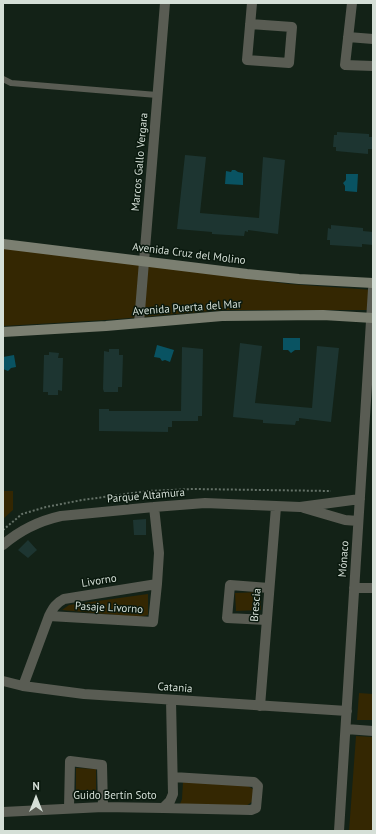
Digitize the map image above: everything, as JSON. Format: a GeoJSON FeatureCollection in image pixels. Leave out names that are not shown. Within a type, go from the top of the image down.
{"type":"FeatureCollection","features":[{"type":"Feature","properties":{"kind":"street","name":"Marcos Gallo Vergara"},"geometry":{"type":"LineString","coordinates":[[139,323],[165,3]]}},
{"type":"Feature","properties":{"kind":"street"},"geometry":{"type":"LineString","coordinates":[[250,24],[292,27],[289,63],[247,60],[250,24],[252,3]]}},
{"type":"Feature","properties":{"kind":"street"},"geometry":{"type":"LineString","coordinates":[[352,3],[345,65],[373,66]]}},
{"type":"Feature","properties":{"kind":"street"},"geometry":{"type":"LineString","coordinates":[[348,37],[373,39]]}},
{"type":"Feature","properties":{"kind":"street","name":"Avenida Cruz del Molino"},"geometry":{"type":"LineString","coordinates":[[3,244],[143,260],[247,274],[299,279],[373,283]]}},
{"type":"Feature","properties":{"kind":"street","name":"Mónaco"},"geometry":{"type":"LineString","coordinates":[[339,831],[358,521],[369,406],[373,289]]}},
{"type":"Feature","properties":{"kind":"street","name":"Avenida Puerta del Mar"},"geometry":{"type":"LineString","coordinates":[[3,332],[230,316],[323,316],[372,318]]}},
{"type":"Feature","properties":{"kind":"street","name":"Parque Altamura"},"geometry":{"type":"LineString","coordinates":[[3,545],[17,533],[28,527],[50,518],[73,514],[154,506],[205,503],[300,506],[360,499]]}},
{"type":"Feature","properties":{"kind":"street"},"geometry":{"type":"LineString","coordinates":[[154,506],[159,552],[158,584]]}},
{"type":"Feature","properties":{"kind":"street","name":"Brescia"},"geometry":{"type":"LineString","coordinates":[[260,706],[276,506]]}},
{"type":"Feature","properties":{"kind":"street","name":"Parque Altamura"},"geometry":{"type":"LineString","coordinates":[[300,506],[345,520],[358,521]]}},
{"type":"Feature","properties":{"kind":"street","name":"Pasaje Livorno"},"geometry":{"type":"LineString","coordinates":[[49,616],[153,622],[158,584]]}},
{"type":"Feature","properties":{"kind":"street","name":"Livorno"},"geometry":{"type":"LineString","coordinates":[[23,686],[49,616],[58,602],[64,599],[158,584]]}},
{"type":"Feature","properties":{"kind":"street"},"geometry":{"type":"LineString","coordinates":[[267,620],[227,618],[230,585],[269,588]]}},
{"type":"Feature","properties":{"kind":"street"},"geometry":{"type":"LineString","coordinates":[[354,588],[373,588]]}},
{"type":"Feature","properties":{"kind":"street","name":"Catania"},"geometry":{"type":"LineString","coordinates":[[3,681],[23,686],[84,694],[347,711]]}},
{"type":"Feature","properties":{"kind":"street","name":"Guido Bertín Soto"},"geometry":{"type":"LineString","coordinates":[[3,812],[103,807],[163,808],[170,802],[173,794],[171,700]]}},
{"type":"Feature","properties":{"kind":"street"},"geometry":{"type":"LineString","coordinates":[[346,729],[373,731]]}},
{"type":"Feature","properties":{"kind":"street"},"geometry":{"type":"LineString","coordinates":[[69,808],[70,761],[102,765],[103,807]]}},
{"type":"Feature","properties":{"kind":"street"},"geometry":{"type":"LineString","coordinates":[[163,808],[251,810],[256,808],[258,786],[254,782],[173,777]]}},
{"type":"Feature","properties":{"kind":"lane"},"geometry":{"type":"LineString","coordinates":[[3,79],[11,84],[157,95]]}},
{"type":"Feature","properties":{"kind":"shaded area"},"geometry":{"type":"Polygon","coordinates":[[[3,246],[289,284],[373,290],[373,310],[222,310],[106,320],[3,326],[3,246]]]}},
{"type":"Feature","properties":{"kind":"shaded area"},"geometry":{"type":"Polygon","coordinates":[[[3,491],[13,491],[13,510],[3,519],[3,491]]]}},
{"type":"Feature","properties":{"kind":"shaded area"},"geometry":{"type":"Polygon","coordinates":[[[260,592],[261,610],[236,611],[235,593],[260,592]]]}},
{"type":"Feature","properties":{"kind":"shaded area"},"geometry":{"type":"Polygon","coordinates":[[[148,594],[148,615],[139,617],[62,610],[69,605],[148,594]]]}},
{"type":"Feature","properties":{"kind":"shaded area"},"geometry":{"type":"Polygon","coordinates":[[[359,693],[373,694],[373,720],[357,720],[359,693]]]}},
{"type":"Feature","properties":{"kind":"shaded area"},"geometry":{"type":"Polygon","coordinates":[[[356,736],[373,737],[373,831],[349,831],[356,736]]]}},
{"type":"Feature","properties":{"kind":"shaded area"},"geometry":{"type":"Polygon","coordinates":[[[76,768],[96,769],[96,790],[76,790],[76,768]]]}},
{"type":"Feature","properties":{"kind":"shaded area"},"geometry":{"type":"Polygon","coordinates":[[[183,782],[246,785],[253,789],[253,801],[246,806],[180,804],[182,799],[183,782]]]}},
{"type":"Feature","properties":{"kind":"water"},"geometry":{"type":"Polygon","coordinates":[[[232,170],[243,173],[243,185],[225,184],[226,171],[231,172],[232,170]]]}},
{"type":"Feature","properties":{"kind":"water"},"geometry":{"type":"Polygon","coordinates":[[[346,174],[358,174],[357,192],[345,191],[345,186],[343,183],[346,180],[346,174]]]}},
{"type":"Feature","properties":{"kind":"water"},"geometry":{"type":"Polygon","coordinates":[[[283,338],[300,338],[300,350],[295,350],[291,353],[288,350],[283,350],[283,338]]]}},
{"type":"Feature","properties":{"kind":"water"},"geometry":{"type":"Polygon","coordinates":[[[157,345],[174,350],[170,362],[165,360],[162,361],[160,358],[154,357],[157,345]]]}},
{"type":"Feature","properties":{"kind":"water"},"geometry":{"type":"Polygon","coordinates":[[[14,355],[16,367],[11,368],[8,371],[3,369],[3,357],[14,355]]]}},
{"type":"Feature","properties":{"kind":"building"},"geometry":{"type":"Polygon","coordinates":[[[337,132],[369,134],[369,137],[373,137],[372,149],[368,149],[368,154],[336,151],[336,147],[333,147],[334,135],[337,135],[337,132]]]}},
{"type":"Feature","properties":{"kind":"building"},"geometry":{"type":"Polygon","coordinates":[[[185,155],[206,157],[200,213],[259,218],[263,157],[285,160],[278,234],[248,230],[248,232],[245,231],[244,236],[212,234],[212,232],[177,229],[185,155]]]}},
{"type":"Feature","properties":{"kind":"building"},"geometry":{"type":"Polygon","coordinates":[[[331,225],[363,228],[363,231],[373,232],[373,245],[362,244],[362,247],[330,245],[330,240],[327,240],[328,228],[331,229],[331,225]]]}},
{"type":"Feature","properties":{"kind":"building"},"geometry":{"type":"Polygon","coordinates":[[[240,343],[262,346],[255,403],[312,408],[317,346],[339,348],[331,422],[299,418],[299,421],[296,421],[295,425],[263,423],[263,420],[233,417],[240,343]]]}},
{"type":"Feature","properties":{"kind":"building"},"geometry":{"type":"Polygon","coordinates":[[[182,347],[203,349],[202,416],[198,416],[198,421],[172,421],[172,427],[168,427],[168,432],[99,431],[99,409],[109,409],[109,411],[181,411],[182,347]]]}},
{"type":"Feature","properties":{"kind":"building"},"geometry":{"type":"Polygon","coordinates":[[[109,349],[119,349],[119,355],[123,355],[122,387],[118,387],[118,392],[104,392],[103,389],[104,351],[109,352],[109,349]]]}},
{"type":"Feature","properties":{"kind":"building"},"geometry":{"type":"Polygon","coordinates":[[[49,352],[59,353],[58,358],[63,358],[62,391],[58,390],[58,395],[48,395],[48,392],[43,392],[44,355],[49,355],[49,352]]]}},
{"type":"Feature","properties":{"kind":"building"},"geometry":{"type":"Polygon","coordinates":[[[146,519],[146,535],[134,535],[133,520],[146,519]]]}},
{"type":"Feature","properties":{"kind":"building"},"geometry":{"type":"Polygon","coordinates":[[[28,540],[37,550],[28,558],[18,550],[28,540]]]}}]}
